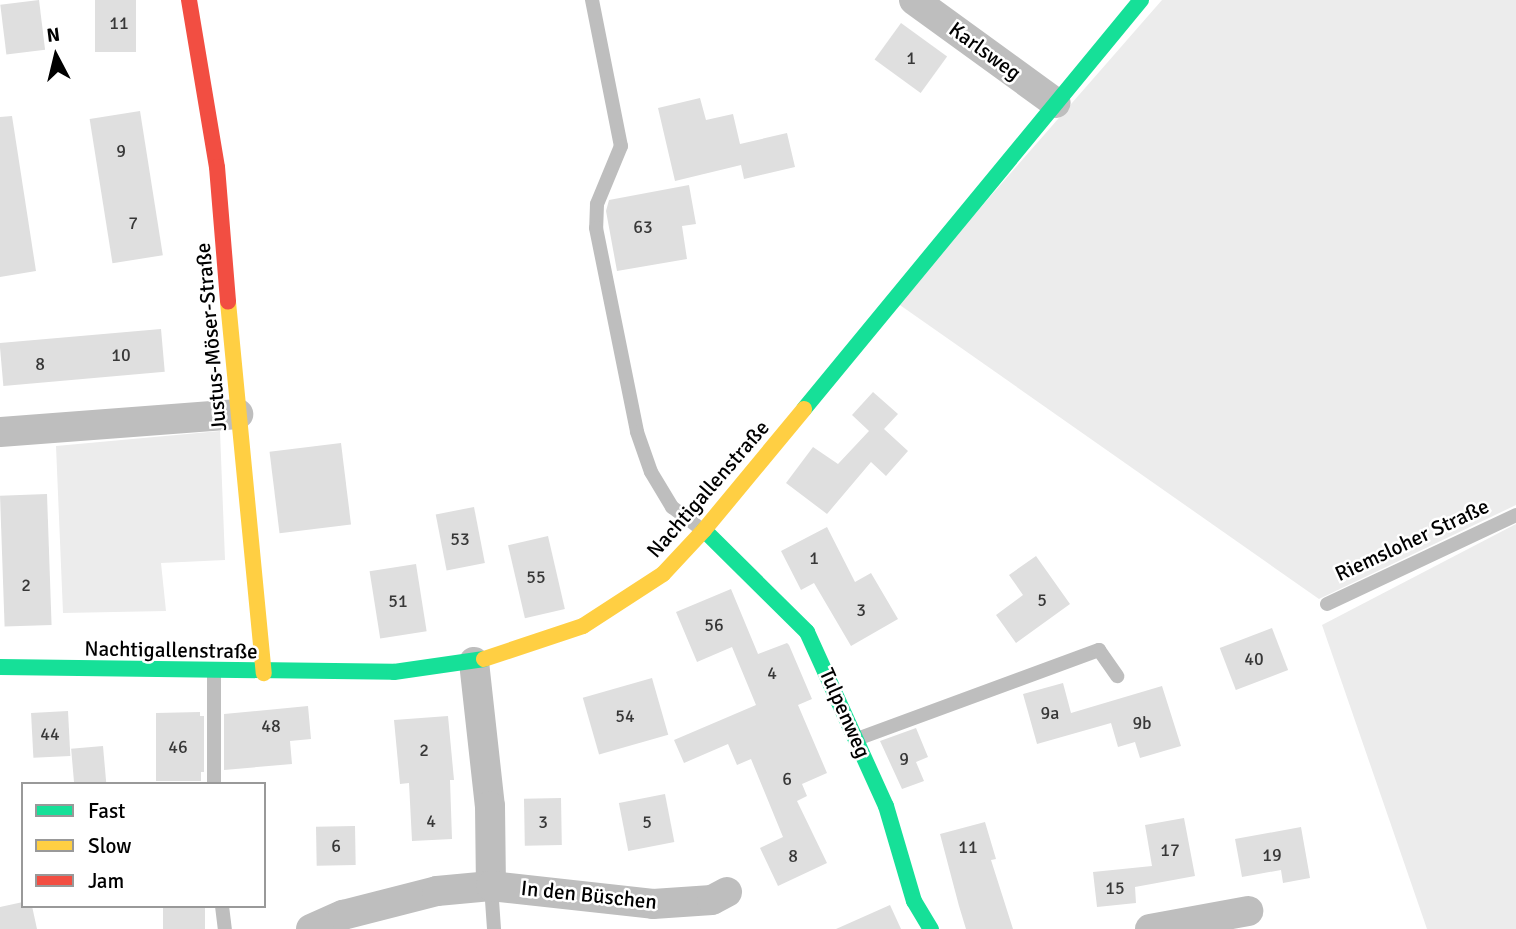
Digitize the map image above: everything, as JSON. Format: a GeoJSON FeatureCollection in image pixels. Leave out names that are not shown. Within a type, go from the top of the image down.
{"type":"FeatureCollection","features":[{"type":"Feature","properties":{"kind":"street","name":"Justus-Möser-Straße"},"geometry":{"type":"LineString","coordinates":[[189,0],[217,167],[264,673]]}},
{"type":"Feature","properties":{"kind":"street","name":"Karlsweg"},"geometry":{"type":"LineString","coordinates":[[914,0],[1056,103]]}},
{"type":"Feature","properties":{"kind":"street","name":"Nachtigallenstraße"},"geometry":{"type":"LineString","coordinates":[[0,667],[394,673],[474,662],[583,626],[663,574],[704,530],[1141,0]]}},
{"type":"Feature","properties":{"kind":"street"},"geometry":{"type":"LineString","coordinates":[[0,432],[238,414]]}},
{"type":"Feature","properties":{"kind":"street","name":"Tulpenweg"},"geometry":{"type":"LineString","coordinates":[[704,530],[807,632],[886,806],[914,901],[931,929]]}},
{"type":"Feature","properties":{"kind":"street","name":"In den Büschen"},"geometry":{"type":"LineString","coordinates":[[474,662],[489,806],[491,886]]}},
{"type":"Feature","properties":{"kind":"street","name":"In den Büschen"},"geometry":{"type":"LineString","coordinates":[[311,929],[343,915],[436,891],[491,886],[653,904],[712,900],[727,892]]}},
{"type":"Feature","properties":{"kind":"street"},"geometry":{"type":"LineString","coordinates":[[1150,929],[1248,911]]}},
{"type":"Feature","properties":{"kind":"lane"},"geometry":{"type":"LineString","coordinates":[[592,0],[621,146],[597,204],[596,228],[637,432],[651,472],[672,507],[704,530]]}},
{"type":"Feature","properties":{"kind":"lane","name":"Riemsloher Straße"},"geometry":{"type":"LineString","coordinates":[[1327,604],[1516,515]]}},
{"type":"Feature","properties":{"kind":"lane"},"geometry":{"type":"LineString","coordinates":[[857,738],[1099,650],[1116,676]]}},
{"type":"Feature","properties":{"kind":"lane"},"geometry":{"type":"LineString","coordinates":[[214,782],[215,670]]}},
{"type":"Feature","properties":{"kind":"lane"},"geometry":{"type":"LineString","coordinates":[[491,886],[495,929]]}},
{"type":"Feature","properties":{"kind":"lane"},"geometry":{"type":"LineString","coordinates":[[222,908],[225,929]]}},
{"type":"Feature","properties":{"kind":"shaded area"},"geometry":{"type":"Polygon","coordinates":[[[1162,0],[1516,0],[1516,505],[1319,599],[897,303],[1162,0]]]}},
{"type":"Feature","properties":{"kind":"shaded area"},"geometry":{"type":"Polygon","coordinates":[[[220,431],[225,560],[161,563],[166,611],[63,613],[56,446],[220,431]]]}},
{"type":"Feature","properties":{"kind":"shaded area"},"geometry":{"type":"Polygon","coordinates":[[[1516,524],[1516,929],[1427,929],[1322,625],[1516,524]]]}},
{"type":"Feature","properties":{"kind":"building"},"geometry":{"type":"Polygon","coordinates":[[[39,0],[45,50],[6,54],[0,5],[39,0]]]}},
{"type":"Feature","properties":{"kind":"building"},"geometry":{"type":"Polygon","coordinates":[[[95,0],[136,0],[136,52],[95,52],[95,0]]]}},
{"type":"Feature","properties":{"kind":"building"},"geometry":{"type":"Polygon","coordinates":[[[901,23],[947,57],[921,93],[875,59],[901,23]]]}},
{"type":"Feature","properties":{"kind":"building"},"geometry":{"type":"Polygon","coordinates":[[[700,98],[706,120],[733,114],[740,144],[787,133],[795,167],[744,179],[741,165],[675,181],[658,108],[700,98]]]}},
{"type":"Feature","properties":{"kind":"building"},"geometry":{"type":"Polygon","coordinates":[[[140,111],[163,255],[112,263],[90,119],[140,111]]]}},
{"type":"Feature","properties":{"kind":"building"},"geometry":{"type":"Polygon","coordinates":[[[12,116],[36,271],[0,277],[0,117],[12,116]]]}},
{"type":"Feature","properties":{"kind":"building"},"geometry":{"type":"Polygon","coordinates":[[[689,185],[696,224],[682,226],[687,259],[617,271],[606,211],[609,200],[689,185]]]}},
{"type":"Feature","properties":{"kind":"building"},"geometry":{"type":"Polygon","coordinates":[[[161,329],[165,372],[3,386],[0,343],[161,329]]]}},
{"type":"Feature","properties":{"kind":"building"},"geometry":{"type":"Polygon","coordinates":[[[873,392],[898,414],[884,429],[908,451],[886,476],[871,462],[827,514],[786,483],[813,447],[838,464],[869,431],[852,415],[873,392]]]}},
{"type":"Feature","properties":{"kind":"building"},"geometry":{"type":"Polygon","coordinates":[[[341,443],[351,524],[280,533],[270,452],[341,443]]]}},
{"type":"Feature","properties":{"kind":"building"},"geometry":{"type":"Polygon","coordinates":[[[47,494],[52,625],[5,627],[0,496],[47,494]]]}},
{"type":"Feature","properties":{"kind":"building"},"geometry":{"type":"Polygon","coordinates":[[[474,507],[485,563],[447,570],[436,514],[474,507]]]}},
{"type":"Feature","properties":{"kind":"building"},"geometry":{"type":"Polygon","coordinates":[[[827,527],[855,582],[871,573],[898,619],[851,646],[814,583],[801,590],[781,551],[827,527]]]}},
{"type":"Feature","properties":{"kind":"building"},"geometry":{"type":"Polygon","coordinates":[[[548,536],[565,609],[525,618],[508,545],[548,536]]]}},
{"type":"Feature","properties":{"kind":"building"},"geometry":{"type":"Polygon","coordinates":[[[1036,556],[1070,604],[1016,643],[996,615],[1023,595],[1009,575],[1036,556]]]}},
{"type":"Feature","properties":{"kind":"building"},"geometry":{"type":"Polygon","coordinates":[[[416,564],[427,631],[380,639],[370,571],[416,564]]]}},
{"type":"Feature","properties":{"kind":"building"},"geometry":{"type":"Polygon","coordinates":[[[731,589],[758,654],[787,643],[789,645],[812,699],[798,705],[827,773],[802,784],[807,796],[797,801],[827,863],[778,886],[760,848],[783,837],[751,759],[737,765],[728,744],[684,763],[674,740],[756,705],[732,647],[697,662],[676,612],[731,589]]]}},
{"type":"Feature","properties":{"kind":"building"},"geometry":{"type":"Polygon","coordinates":[[[1272,628],[1288,670],[1236,690],[1220,648],[1272,628]]]}},
{"type":"Feature","properties":{"kind":"building"},"geometry":{"type":"Polygon","coordinates":[[[652,678],[668,735],[599,755],[583,698],[652,678]]]}},
{"type":"Feature","properties":{"kind":"building"},"geometry":{"type":"Polygon","coordinates":[[[1063,683],[1071,713],[1162,686],[1181,746],[1140,758],[1135,742],[1118,747],[1111,723],[1037,744],[1023,694],[1063,683]]]}},
{"type":"Feature","properties":{"kind":"building"},"geometry":{"type":"Polygon","coordinates":[[[308,706],[311,739],[290,741],[292,764],[224,770],[224,714],[308,706]]]}},
{"type":"Feature","properties":{"kind":"building"},"geometry":{"type":"Polygon","coordinates":[[[68,711],[70,756],[33,758],[31,713],[68,711]]]}},
{"type":"Feature","properties":{"kind":"building"},"geometry":{"type":"Polygon","coordinates":[[[200,712],[200,716],[204,716],[204,772],[201,772],[201,781],[156,781],[156,713],[200,712]]]}},
{"type":"Feature","properties":{"kind":"building"},"geometry":{"type":"Polygon","coordinates":[[[448,716],[454,780],[450,780],[452,839],[412,841],[409,783],[400,784],[394,720],[448,716]]]}},
{"type":"Feature","properties":{"kind":"building"},"geometry":{"type":"Polygon","coordinates":[[[916,728],[928,757],[916,762],[924,781],[902,789],[880,741],[916,728]]]}},
{"type":"Feature","properties":{"kind":"building"},"geometry":{"type":"Polygon","coordinates":[[[103,746],[106,782],[74,782],[71,749],[103,746]]]}},
{"type":"Feature","properties":{"kind":"building"},"geometry":{"type":"Polygon","coordinates":[[[665,794],[674,842],[628,851],[619,803],[665,794]]]}},
{"type":"Feature","properties":{"kind":"building"},"geometry":{"type":"Polygon","coordinates":[[[561,798],[562,845],[525,846],[524,799],[561,798]]]}},
{"type":"Feature","properties":{"kind":"building"},"geometry":{"type":"Polygon","coordinates":[[[1184,818],[1195,876],[1135,887],[1136,903],[1097,907],[1093,872],[1152,866],[1145,825],[1184,818]]]}},
{"type":"Feature","properties":{"kind":"building"},"geometry":{"type":"Polygon","coordinates":[[[985,822],[996,859],[991,860],[1013,929],[966,929],[940,834],[985,822]]]}},
{"type":"Feature","properties":{"kind":"building"},"geometry":{"type":"Polygon","coordinates":[[[355,826],[356,865],[317,866],[316,827],[355,826]]]}},
{"type":"Feature","properties":{"kind":"building"},"geometry":{"type":"Polygon","coordinates":[[[1301,827],[1310,878],[1283,883],[1281,870],[1242,877],[1235,839],[1301,827]]]}},
{"type":"Feature","properties":{"kind":"building"},"geometry":{"type":"Polygon","coordinates":[[[21,902],[21,908],[32,908],[37,929],[0,929],[0,907],[21,902]]]}},
{"type":"Feature","properties":{"kind":"building"},"geometry":{"type":"Polygon","coordinates":[[[890,905],[901,929],[836,929],[890,905]]]}},
{"type":"Feature","properties":{"kind":"building"},"geometry":{"type":"Polygon","coordinates":[[[163,908],[205,908],[205,929],[163,929],[163,908]]]}},
{"type":"Feature","properties":{"kind":"traffic: fast"},"geometry":{"type":"LineString","coordinates":[[804,409],[1141,0]]}},
{"type":"Feature","properties":{"kind":"traffic: fast"},"geometry":{"type":"LineString","coordinates":[[704,530],[807,632],[886,806],[914,901],[931,929]]}},
{"type":"Feature","properties":{"kind":"traffic: fast"},"geometry":{"type":"LineString","coordinates":[[0,667],[394,672],[484,659]]}},
{"type":"Feature","properties":{"kind":"traffic: slow"},"geometry":{"type":"LineString","coordinates":[[228,302],[264,673]]}},
{"type":"Feature","properties":{"kind":"traffic: slow"},"geometry":{"type":"LineString","coordinates":[[484,659],[583,626],[663,574],[704,530],[804,409]]}},
{"type":"Feature","properties":{"kind":"traffic: jam"},"geometry":{"type":"LineString","coordinates":[[189,0],[217,167],[228,302]]}}]}
